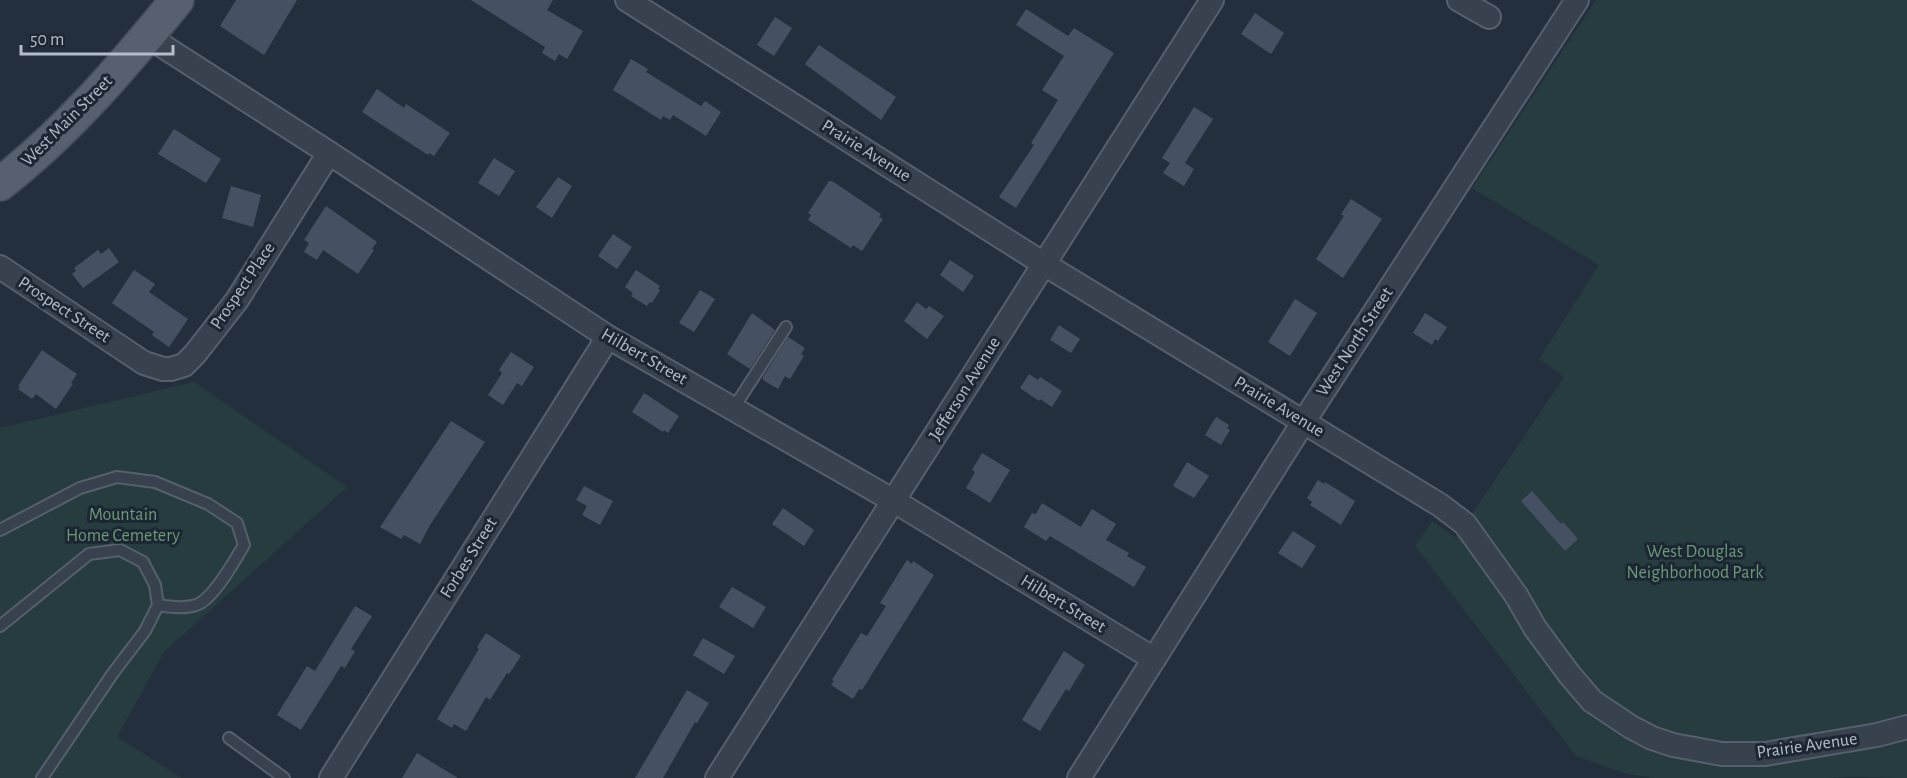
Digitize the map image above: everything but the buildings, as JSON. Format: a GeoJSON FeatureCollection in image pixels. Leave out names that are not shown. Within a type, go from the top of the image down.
{"type":"FeatureCollection","features":[{"type":"Feature","properties":{"kind":"main road","name":"West Main Street"},"geometry":{"type":"LineString","coordinates":[[0,184],[77,116],[108,83],[177,0]]}},
{"type":"Feature","properties":{"kind":"street","name":"Prairie Avenue"},"geometry":{"type":"LineString","coordinates":[[627,0],[1044,264],[1440,505],[1465,524],[1569,674],[1592,701],[1631,727],[1652,738],[1673,745],[1722,754],[1765,754],[1877,735],[1907,727]]}},
{"type":"Feature","properties":{"kind":"street","name":"Jefferson Avenue"},"geometry":{"type":"LineString","coordinates":[[717,778],[1212,0]]}},
{"type":"Feature","properties":{"kind":"street"},"geometry":{"type":"LineString","coordinates":[[1459,0],[1490,17]]}},
{"type":"Feature","properties":{"kind":"street","name":"West North Street"},"geometry":{"type":"LineString","coordinates":[[1079,778],[1304,421],[1576,0]]}},
{"type":"Feature","properties":{"kind":"street","name":"Hilbert Street"},"geometry":{"type":"LineString","coordinates":[[147,36],[608,337],[894,501],[1154,659]]}},
{"type":"Feature","properties":{"kind":"street","name":"Prospect Place"},"geometry":{"type":"LineString","coordinates":[[129,352],[144,363],[163,369],[184,365],[237,300],[329,153]]}},
{"type":"Feature","properties":{"kind":"street","name":"Prospect Street"},"geometry":{"type":"LineString","coordinates":[[0,267],[129,352]]}},
{"type":"Feature","properties":{"kind":"street","name":"Forbes Street"},"geometry":{"type":"LineString","coordinates":[[331,778],[608,337]]}},
{"type":"Feature","properties":{"kind":"lane"},"geometry":{"type":"LineString","coordinates":[[733,409],[786,327]]}},
{"type":"Feature","properties":{"kind":"lane"},"geometry":{"type":"LineString","coordinates":[[0,530],[80,488],[117,477],[155,482],[208,504],[237,523],[244,545],[224,579],[199,605],[174,608],[158,605]]}},
{"type":"Feature","properties":{"kind":"lane"},"geometry":{"type":"LineString","coordinates":[[0,626],[89,554],[120,550],[143,562],[155,585],[158,605],[145,631],[113,673],[42,778]]}},
{"type":"Feature","properties":{"kind":"lane"},"geometry":{"type":"LineString","coordinates":[[229,738],[284,778]]}},
{"type":"Feature","properties":{"kind":"green space","name":"West Douglas Neighborhood Park"},"geometry":{"type":"Polygon","coordinates":[[[1596,0],[1907,0],[1907,778],[1655,778],[1627,774],[1576,756],[1415,546],[1432,521],[1456,538],[1564,377],[1539,359],[1599,265],[1472,188],[1596,0]]]}},
{"type":"Feature","properties":{"kind":"green space","name":"Mountain Home Cemetery"},"geometry":{"type":"Polygon","coordinates":[[[194,382],[347,487],[164,652],[117,737],[182,778],[0,778],[0,428],[194,382]]]}}]}
